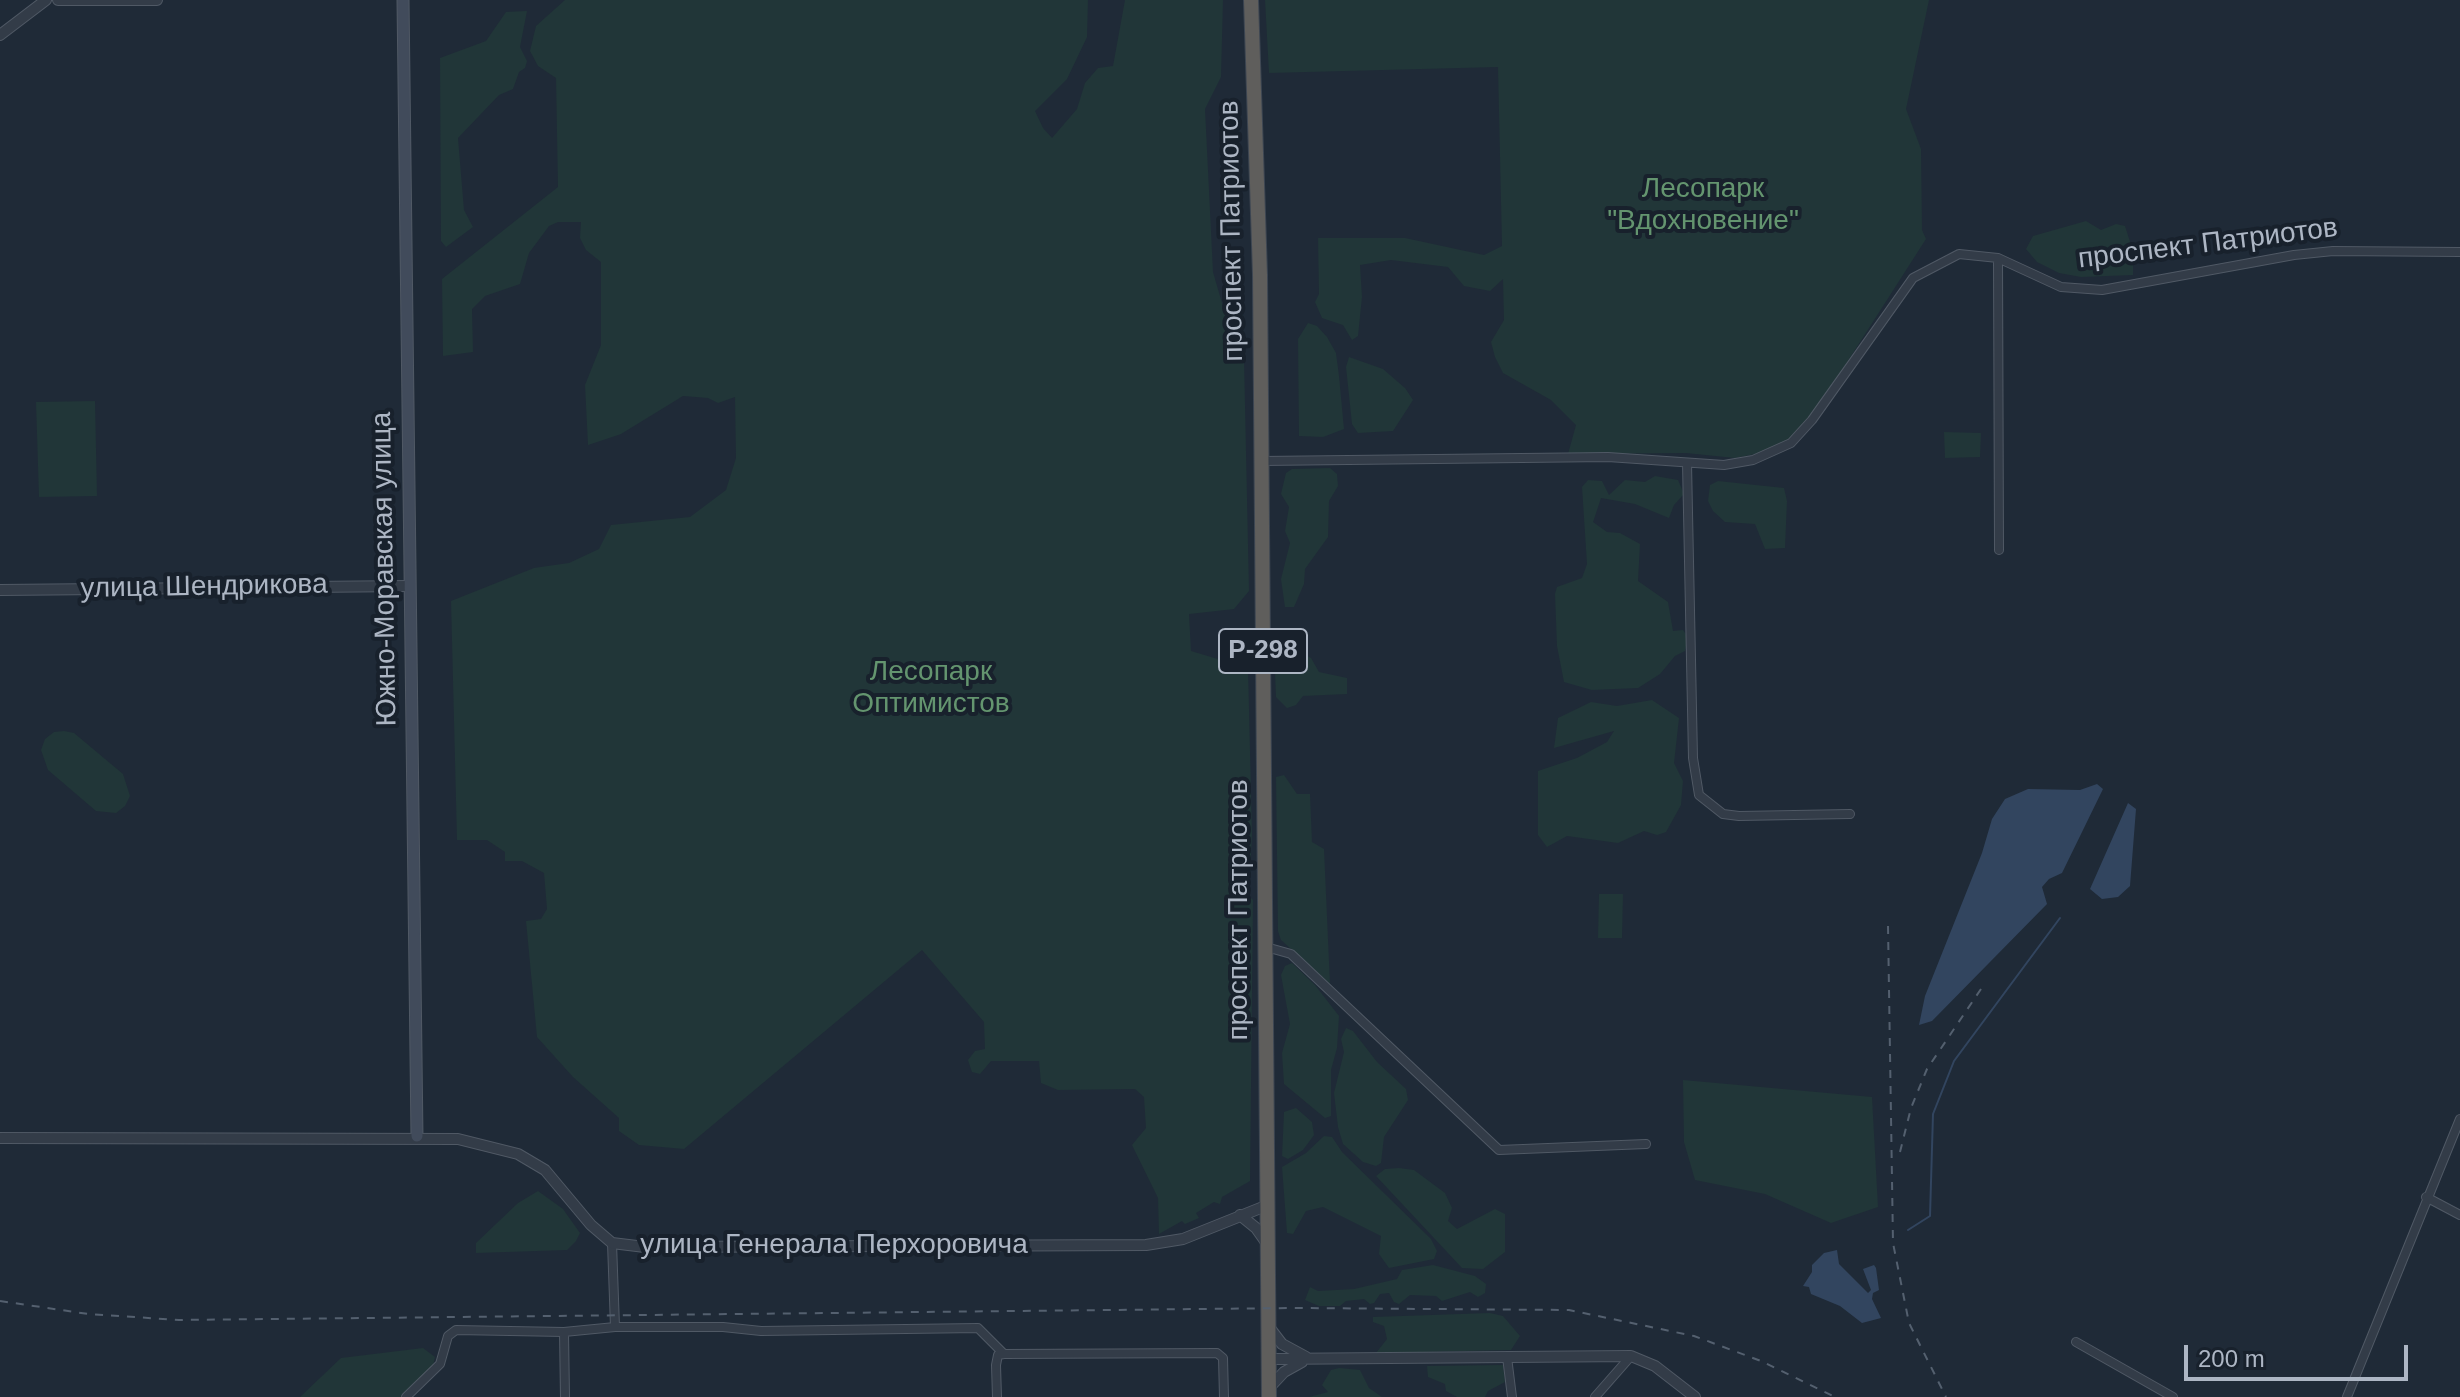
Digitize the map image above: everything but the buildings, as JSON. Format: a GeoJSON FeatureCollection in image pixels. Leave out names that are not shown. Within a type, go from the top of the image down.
{"type":"FeatureCollection","features":[{"type":"Feature","properties":{"kind":"highway","name":"проспект Патриотов"},"geometry":{"type":"LineString","coordinates":[[1251,0],[1259,225],[1262,461],[1268,1359]]}},
{"type":"Feature","properties":{"kind":"highway","name":"Р-298"},"geometry":{"type":"LineString","coordinates":[[1268,1359],[1269,1392]]}},
{"type":"Feature","properties":{"kind":"main road","name":"Южно-Моравская улица"},"geometry":{"type":"LineString","coordinates":[[403,0],[417,1136]]}},
{"type":"Feature","properties":{"kind":"street"},"geometry":{"type":"LineString","coordinates":[[0,35],[46,0]]}},
{"type":"Feature","properties":{"kind":"street"},"geometry":{"type":"LineString","coordinates":[[58,0],[157,0]]}},
{"type":"Feature","properties":{"kind":"street","name":"проспект Патриотов"},"geometry":{"type":"LineString","coordinates":[[1262,461],[1608,457],[1724,465],[1753,460],[1791,443],[1812,420],[1913,278],[1959,254],[1998,258],[2061,287],[2102,290],[2294,255],[2333,251],[2460,252]]}},
{"type":"Feature","properties":{"kind":"street"},"geometry":{"type":"LineString","coordinates":[[1998,258],[1999,550]]}},
{"type":"Feature","properties":{"kind":"street"},"geometry":{"type":"LineString","coordinates":[[1687,463],[1693,758],[1699,795],[1723,814],[1850,814]]}},
{"type":"Feature","properties":{"kind":"street","name":"улица Шендрикова"},"geometry":{"type":"LineString","coordinates":[[0,590],[409,586]]}},
{"type":"Feature","properties":{"kind":"street"},"geometry":{"type":"LineString","coordinates":[[1266,947],[1291,954],[1499,1150],[1646,1144]]}},
{"type":"Feature","properties":{"kind":"street"},"geometry":{"type":"LineString","coordinates":[[2347,1397],[2460,1119]]}},
{"type":"Feature","properties":{"kind":"street","name":"улица Генерала Перхоровича"},"geometry":{"type":"LineString","coordinates":[[0,1138],[357,1140],[417,1136],[458,1139],[518,1154],[545,1170],[591,1225],[612,1243],[645,1247],[1146,1245],[1183,1239],[1268,1205]]}},
{"type":"Feature","properties":{"kind":"street"},"geometry":{"type":"LineString","coordinates":[[2426,1197],[2459,1211]]}},
{"type":"Feature","properties":{"kind":"street"},"geometry":{"type":"LineString","coordinates":[[1240,1215],[1256,1228],[1269,1245]]}},
{"type":"Feature","properties":{"kind":"street"},"geometry":{"type":"LineString","coordinates":[[612,1243],[615,1327]]}},
{"type":"Feature","properties":{"kind":"street"},"geometry":{"type":"LineString","coordinates":[[1268,1326],[1289,1349],[1312,1359]]}},
{"type":"Feature","properties":{"kind":"street"},"geometry":{"type":"LineString","coordinates":[[406,1397],[440,1364],[448,1336],[456,1330],[564,1332],[615,1327],[723,1327],[761,1331],[978,1328],[1004,1354]]}},
{"type":"Feature","properties":{"kind":"street"},"geometry":{"type":"LineString","coordinates":[[564,1332],[565,1397]]}},
{"type":"Feature","properties":{"kind":"street"},"geometry":{"type":"LineString","coordinates":[[2076,1342],[2173,1397]]}},
{"type":"Feature","properties":{"kind":"street"},"geometry":{"type":"LineString","coordinates":[[997,1397],[998,1355],[1217,1353],[1223,1358],[1224,1397]]}},
{"type":"Feature","properties":{"kind":"street"},"geometry":{"type":"LineString","coordinates":[[1268,1359],[1631,1356],[1655,1366],[1695,1397]]}},
{"type":"Feature","properties":{"kind":"street"},"geometry":{"type":"LineString","coordinates":[[1595,1397],[1631,1356]]}},
{"type":"Feature","properties":{"kind":"street"},"geometry":{"type":"LineString","coordinates":[[1507,1357],[1512,1397]]}},
{"type":"Feature","properties":{"kind":"street"},"geometry":{"type":"LineString","coordinates":[[1269,1392],[1291,1367],[1312,1359]]}},
{"type":"Feature","properties":{"kind":"green space","name":"Лесопарк Оптимистов"},"geometry":{"type":"Polygon","coordinates":[[[565,0],[1088,0],[1087,37],[1067,79],[1035,111],[1052,138],[1077,109],[1085,83],[1098,68],[1113,66],[1125,0],[1223,0],[1221,77],[1205,109],[1213,272],[1224,310],[1243,312],[1249,591],[1234,609],[1189,614],[1191,651],[1248,668],[1252,834],[1249,896],[1253,900],[1250,1181],[1222,1197],[1220,1204],[1214,1202],[1196,1213],[1199,1218],[1185,1224],[1182,1221],[1159,1234],[1158,1198],[1132,1145],[1146,1128],[1144,1097],[1135,1089],[1058,1090],[1041,1083],[1039,1061],[991,1061],[980,1074],[972,1072],[968,1060],[975,1051],[985,1049],[984,1022],[922,950],[684,1149],[639,1145],[619,1131],[619,1118],[573,1077],[537,1037],[526,921],[541,919],[547,909],[544,873],[522,861],[505,861],[505,852],[487,840],[457,840],[451,601],[534,568],[569,563],[599,549],[611,525],[690,517],[726,490],[736,458],[735,397],[718,403],[708,398],[683,396],[621,434],[588,445],[585,385],[601,345],[601,262],[586,250],[580,238],[581,222],[558,222],[549,226],[529,253],[520,284],[485,296],[472,309],[473,352],[443,356],[442,279],[558,187],[556,78],[538,66],[530,51],[536,26],[565,0]]]}},
{"type":"Feature","properties":{"kind":"green space","name":"Лесопарк \"Вдохновение\""},"geometry":{"type":"Polygon","coordinates":[[[1265,0],[1929,0],[1906,109],[1921,149],[1922,230],[1926,239],[1819,406],[1796,434],[1770,451],[1735,458],[1686,453],[1568,454],[1576,425],[1551,400],[1503,373],[1495,357],[1491,342],[1504,320],[1503,279],[1490,291],[1464,286],[1448,267],[1391,260],[1360,265],[1362,297],[1358,336],[1352,340],[1343,325],[1322,318],[1315,302],[1319,294],[1318,238],[1405,238],[1484,255],[1502,246],[1498,67],[1269,73],[1265,0]]]}},
{"type":"Feature","properties":{"kind":"green space"},"geometry":{"type":"Polygon","coordinates":[[[527,11],[520,47],[527,61],[525,68],[519,72],[513,89],[499,95],[458,138],[464,210],[473,227],[446,247],[441,241],[440,58],[486,41],[506,12],[527,11]]]}},
{"type":"Feature","properties":{"kind":"green space"},"geometry":{"type":"Polygon","coordinates":[[[2086,221],[2101,230],[2116,224],[2125,226],[2133,251],[2133,275],[2081,277],[2059,273],[2037,262],[2026,249],[2033,236],[2086,221]]]}},
{"type":"Feature","properties":{"kind":"green space"},"geometry":{"type":"Polygon","coordinates":[[[1308,323],[1317,326],[1336,353],[1344,429],[1323,437],[1299,436],[1298,339],[1308,323]]]}},
{"type":"Feature","properties":{"kind":"green space"},"geometry":{"type":"Polygon","coordinates":[[[1349,357],[1383,369],[1405,388],[1413,400],[1393,431],[1358,433],[1352,424],[1346,367],[1349,357]]]}},
{"type":"Feature","properties":{"kind":"green space"},"geometry":{"type":"Polygon","coordinates":[[[95,401],[97,496],[39,497],[36,402],[95,401]]]}},
{"type":"Feature","properties":{"kind":"green space"},"geometry":{"type":"Polygon","coordinates":[[[1944,432],[1981,433],[1980,457],[1945,458],[1944,432]]]}},
{"type":"Feature","properties":{"kind":"green space"},"geometry":{"type":"Polygon","coordinates":[[[1330,468],[1337,474],[1338,486],[1329,501],[1328,537],[1305,569],[1304,584],[1294,607],[1285,607],[1281,579],[1290,543],[1285,531],[1289,507],[1281,494],[1286,473],[1292,469],[1330,468]]]}},
{"type":"Feature","properties":{"kind":"green space"},"geometry":{"type":"Polygon","coordinates":[[[1655,476],[1678,480],[1684,494],[1674,505],[1669,518],[1635,504],[1601,498],[1593,522],[1607,532],[1620,533],[1640,544],[1638,581],[1668,602],[1673,631],[1683,630],[1688,637],[1685,651],[1675,656],[1660,674],[1638,688],[1592,690],[1564,682],[1557,646],[1555,594],[1557,587],[1582,578],[1587,564],[1582,487],[1588,480],[1602,481],[1609,495],[1625,480],[1645,482],[1655,476]]]}},
{"type":"Feature","properties":{"kind":"green space"},"geometry":{"type":"Polygon","coordinates":[[[1718,481],[1784,488],[1787,501],[1785,548],[1765,549],[1755,524],[1725,522],[1713,511],[1708,501],[1710,485],[1718,481]]]}},
{"type":"Feature","properties":{"kind":"green space"},"geometry":{"type":"Polygon","coordinates":[[[1293,642],[1297,650],[1311,658],[1319,672],[1347,678],[1347,694],[1303,696],[1296,705],[1287,708],[1276,697],[1275,672],[1282,647],[1293,642]]]}},
{"type":"Feature","properties":{"kind":"green space"},"geometry":{"type":"Polygon","coordinates":[[[1652,700],[1679,718],[1674,763],[1683,781],[1681,805],[1666,832],[1657,835],[1644,831],[1618,843],[1567,836],[1547,847],[1538,835],[1538,771],[1577,758],[1607,742],[1614,731],[1554,748],[1558,718],[1591,702],[1617,706],[1652,700]]]}},
{"type":"Feature","properties":{"kind":"green space"},"geometry":{"type":"Polygon","coordinates":[[[54,732],[74,733],[123,774],[130,796],[125,806],[116,813],[96,811],[48,770],[41,750],[45,739],[54,732]]]}},
{"type":"Feature","properties":{"kind":"green space"},"geometry":{"type":"Polygon","coordinates":[[[1284,775],[1297,794],[1310,794],[1312,842],[1324,849],[1330,984],[1281,940],[1278,931],[1276,777],[1284,775]]]}},
{"type":"Feature","properties":{"kind":"green space"},"geometry":{"type":"Polygon","coordinates":[[[1599,894],[1623,894],[1622,938],[1598,938],[1599,894]]]}},
{"type":"Feature","properties":{"kind":"green space"},"geometry":{"type":"Polygon","coordinates":[[[1292,963],[1315,985],[1339,1016],[1337,1048],[1331,1070],[1331,1116],[1325,1118],[1284,1084],[1282,1053],[1290,1024],[1281,975],[1285,966],[1292,963]]]}},
{"type":"Feature","properties":{"kind":"green space"},"geometry":{"type":"Polygon","coordinates":[[[1346,1028],[1353,1031],[1377,1062],[1406,1089],[1408,1100],[1384,1137],[1381,1163],[1376,1166],[1363,1162],[1343,1144],[1338,1127],[1334,1093],[1344,1052],[1341,1039],[1346,1028]]]}},
{"type":"Feature","properties":{"kind":"green space"},"geometry":{"type":"Polygon","coordinates":[[[1683,1080],[1872,1097],[1878,1207],[1831,1223],[1765,1194],[1695,1180],[1684,1142],[1683,1080]]]}},
{"type":"Feature","properties":{"kind":"green space"},"geometry":{"type":"Polygon","coordinates":[[[1296,1108],[1312,1122],[1314,1135],[1303,1150],[1288,1159],[1282,1156],[1284,1112],[1296,1108]]]}},
{"type":"Feature","properties":{"kind":"green space"},"geometry":{"type":"Polygon","coordinates":[[[1324,1136],[1332,1137],[1342,1152],[1431,1239],[1437,1251],[1434,1259],[1389,1268],[1379,1254],[1381,1236],[1323,1207],[1306,1211],[1293,1234],[1287,1233],[1282,1167],[1306,1153],[1324,1136]]]}},
{"type":"Feature","properties":{"kind":"green space"},"geometry":{"type":"Polygon","coordinates":[[[1385,1169],[1414,1170],[1445,1193],[1452,1208],[1448,1221],[1457,1229],[1495,1209],[1505,1214],[1505,1252],[1483,1269],[1462,1268],[1376,1176],[1385,1169]]]}},
{"type":"Feature","properties":{"kind":"green space"},"geometry":{"type":"Polygon","coordinates":[[[538,1191],[563,1209],[580,1233],[567,1250],[476,1253],[476,1243],[518,1203],[538,1191]]]}},
{"type":"Feature","properties":{"kind":"green space"},"geometry":{"type":"Polygon","coordinates":[[[1433,1265],[1475,1276],[1486,1284],[1485,1293],[1478,1297],[1470,1292],[1442,1301],[1436,1296],[1410,1295],[1399,1304],[1389,1293],[1380,1294],[1370,1304],[1364,1299],[1346,1301],[1340,1306],[1319,1306],[1305,1300],[1310,1287],[1318,1291],[1354,1289],[1397,1279],[1402,1270],[1433,1265]]]}},
{"type":"Feature","properties":{"kind":"green space"},"geometry":{"type":"Polygon","coordinates":[[[1490,1313],[1503,1316],[1520,1336],[1511,1350],[1376,1353],[1387,1339],[1384,1326],[1373,1322],[1373,1317],[1490,1313]]]}},
{"type":"Feature","properties":{"kind":"green space"},"geometry":{"type":"Polygon","coordinates":[[[423,1348],[435,1357],[432,1370],[404,1397],[300,1397],[341,1358],[423,1348]]]}},
{"type":"Feature","properties":{"kind":"green space"},"geometry":{"type":"Polygon","coordinates":[[[1503,1365],[1505,1382],[1488,1391],[1485,1397],[1457,1397],[1446,1391],[1445,1384],[1428,1377],[1427,1366],[1503,1365]]]}},
{"type":"Feature","properties":{"kind":"green space"},"geometry":{"type":"Polygon","coordinates":[[[1331,1370],[1360,1370],[1369,1388],[1382,1397],[1309,1397],[1328,1392],[1322,1385],[1331,1370]]]}},
{"type":"Feature","properties":{"kind":"water"},"geometry":{"type":"Polygon","coordinates":[[[2097,784],[2103,789],[2062,873],[2049,879],[2042,887],[2047,904],[1932,1021],[1919,1025],[1925,996],[1982,853],[1992,819],[2005,799],[2028,789],[2080,790],[2097,784]]]}},
{"type":"Feature","properties":{"kind":"water"},"geometry":{"type":"Polygon","coordinates":[[[2128,803],[2136,809],[2130,886],[2118,897],[2102,899],[2090,889],[2128,803]]]}},
{"type":"Feature","properties":{"kind":"water"},"geometry":{"type":"Polygon","coordinates":[[[1837,1250],[1839,1264],[1868,1293],[1871,1290],[1863,1269],[1874,1265],[1876,1268],[1879,1290],[1873,1293],[1872,1299],[1881,1318],[1862,1323],[1840,1306],[1811,1294],[1809,1287],[1803,1286],[1812,1272],[1812,1265],[1824,1253],[1837,1250]]]}},
{"type":"Feature","properties":{"kind":"waterway"},"geometry":{"type":"LineString","coordinates":[[1908,1230],[1930,1216],[1933,1114],[1954,1061],[2060,918]]}},
{"type":"Feature","properties":{"kind":"railway"},"geometry":{"type":"LineString","coordinates":[[1888,926],[1893,1243],[1909,1323],[1946,1397]]}},
{"type":"Feature","properties":{"kind":"railway"},"geometry":{"type":"LineString","coordinates":[[1900,1152],[1911,1108],[1927,1069],[1981,989]]}},
{"type":"Feature","properties":{"kind":"railway"},"geometry":{"type":"LineString","coordinates":[[0,1301],[88,1314],[179,1320],[1294,1308],[1569,1310],[1694,1336],[1761,1361],[1835,1397]]}}]}
